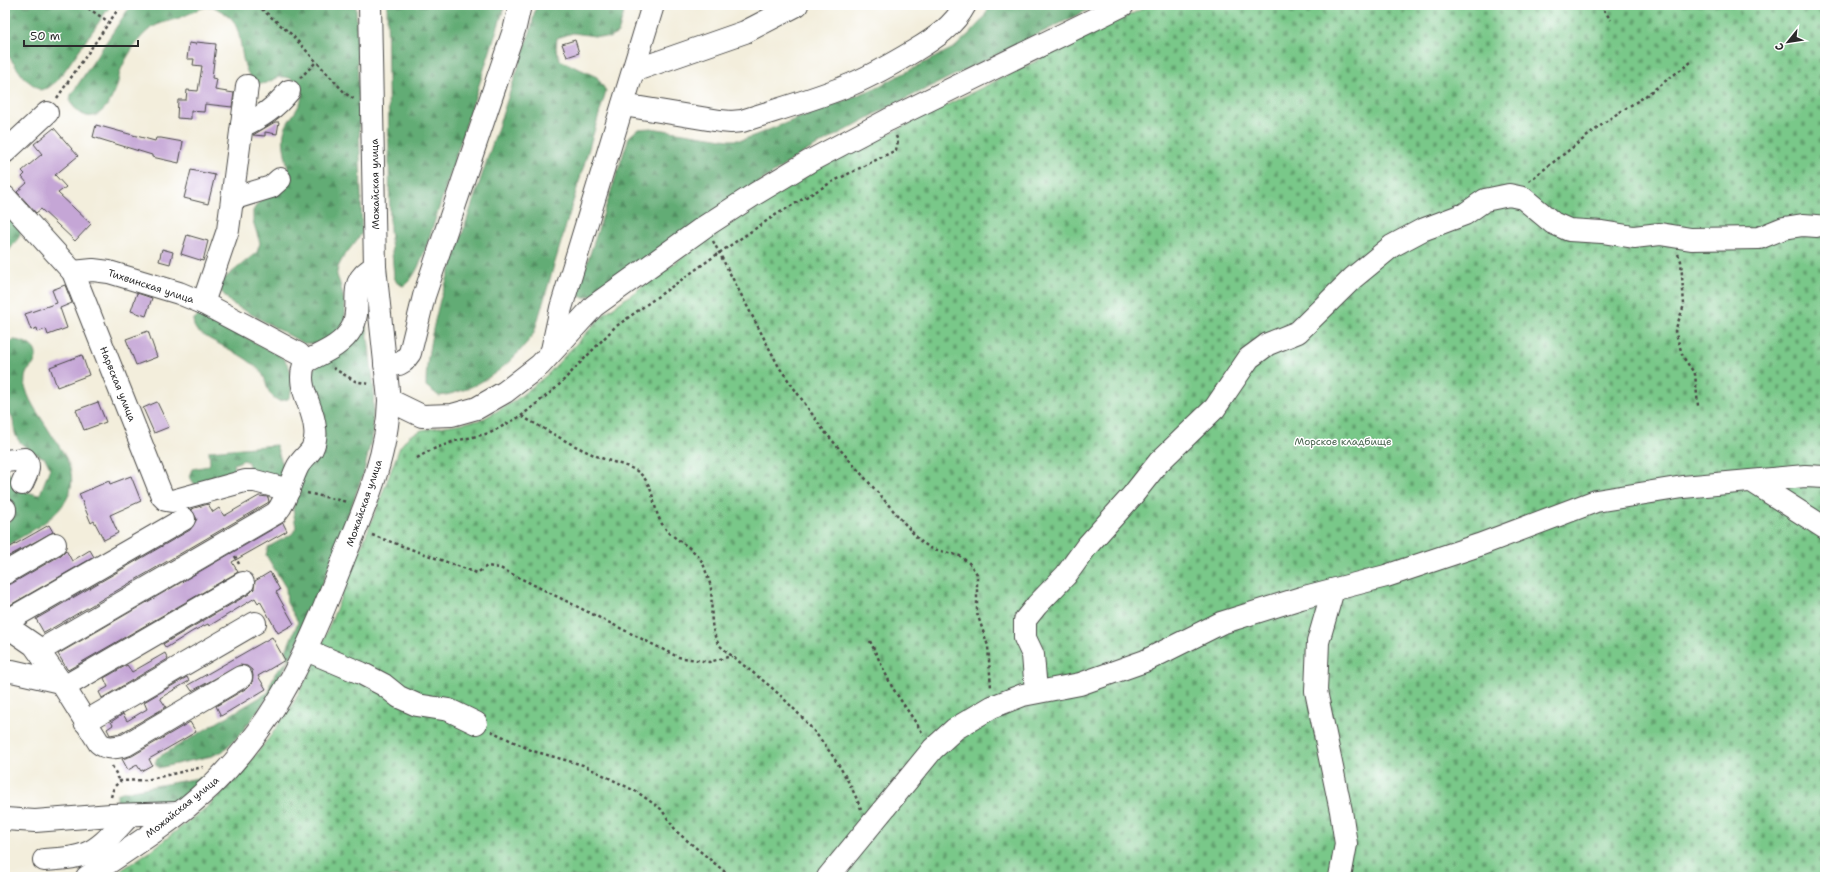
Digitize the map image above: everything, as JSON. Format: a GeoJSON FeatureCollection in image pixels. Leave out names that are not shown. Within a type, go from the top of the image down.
{"type":"FeatureCollection","features":[{"type":"Feature","properties":{"kind":"main road","name":"Можайская улица"},"geometry":{"type":"LineString","coordinates":[[86,877],[140,841],[210,787],[251,740],[282,696],[306,650],[356,529],[376,475],[386,434],[388,392],[376,267],[374,105],[370,5]]}},
{"type":"Feature","properties":{"kind":"main road"},"geometry":{"type":"LineString","coordinates":[[385,364],[399,364],[404,361],[410,353],[424,296],[515,27],[520,5]]}},
{"type":"Feature","properties":{"kind":"main road"},"geometry":{"type":"LineString","coordinates":[[552,350],[561,308],[653,5]]}},
{"type":"Feature","properties":{"kind":"main road"},"geometry":{"type":"LineString","coordinates":[[633,71],[745,32],[797,5]]}},
{"type":"Feature","properties":{"kind":"main road"},"geometry":{"type":"LineString","coordinates":[[623,105],[726,121],[742,121],[852,84],[935,38],[955,20],[965,5]]}},
{"type":"Feature","properties":{"kind":"main road"},"geometry":{"type":"LineString","coordinates":[[388,392],[422,416],[452,415],[477,408],[505,392],[540,365],[552,350],[594,306],[704,227],[810,161],[888,120],[1123,5]]}},
{"type":"Feature","properties":{"kind":"main road","name":"Тихвинская улица"},"geometry":{"type":"LineString","coordinates":[[73,272],[93,270],[109,272],[203,303],[224,246],[228,230],[248,86]]}},
{"type":"Feature","properties":{"kind":"main road"},"geometry":{"type":"LineString","coordinates":[[242,126],[262,117],[277,106],[289,91]]}},
{"type":"Feature","properties":{"kind":"main road"},"geometry":{"type":"LineString","coordinates":[[5,152],[47,113]]}},
{"type":"Feature","properties":{"kind":"main road"},"geometry":{"type":"LineString","coordinates":[[232,199],[271,187],[280,179]]}},
{"type":"Feature","properties":{"kind":"main road"},"geometry":{"type":"LineString","coordinates":[[1036,692],[1033,656],[1025,638],[1025,620],[1066,576],[1087,546],[1132,496],[1159,462],[1215,408],[1249,358],[1268,344],[1298,332],[1353,278],[1392,246],[1422,230],[1465,214],[1485,200],[1509,195],[1523,198],[1552,223],[1569,230],[1602,232],[1634,237],[1660,234],[1691,239],[1759,238],[1790,227],[1802,225],[1817,226]]}},
{"type":"Feature","properties":{"kind":"main road"},"geometry":{"type":"LineString","coordinates":[[5,198],[73,272]]}},
{"type":"Feature","properties":{"kind":"main road"},"geometry":{"type":"LineString","coordinates":[[39,651],[276,513],[283,505],[299,464],[312,449],[315,438],[315,427],[303,393],[302,380],[305,362],[308,355],[340,343],[351,330],[354,323],[358,281],[366,271],[376,267]]}},
{"type":"Feature","properties":{"kind":"main road","name":"Нарвская улица"},"geometry":{"type":"LineString","coordinates":[[73,272],[162,496],[166,500],[172,501],[245,481],[256,481],[289,490]]}},
{"type":"Feature","properties":{"kind":"main road"},"geometry":{"type":"LineString","coordinates":[[203,303],[308,355]]}},
{"type":"Feature","properties":{"kind":"main road"},"geometry":{"type":"LineString","coordinates":[[5,461],[25,459],[28,463],[22,484]]}},
{"type":"Feature","properties":{"kind":"main road"},"geometry":{"type":"LineString","coordinates":[[828,877],[868,826],[933,749],[955,729],[992,707],[1022,695],[1080,684],[1145,661],[1221,623],[1386,576],[1472,548],[1596,501],[1683,487],[1753,482],[1804,476],[1825,477]]}},
{"type":"Feature","properties":{"kind":"main road"},"geometry":{"type":"LineString","coordinates":[[1753,482],[1825,528]]}},
{"type":"Feature","properties":{"kind":"main road"},"geometry":{"type":"LineString","coordinates":[[184,519],[5,623],[34,645],[39,651],[100,745],[115,747],[126,745],[241,677]]}},
{"type":"Feature","properties":{"kind":"main road"},"geometry":{"type":"LineString","coordinates":[[5,573],[54,544]]}},
{"type":"Feature","properties":{"kind":"main road"},"geometry":{"type":"LineString","coordinates":[[5,672],[12,671],[62,685],[243,583]]}},
{"type":"Feature","properties":{"kind":"main road"},"geometry":{"type":"LineString","coordinates":[[1333,590],[1318,642],[1316,691],[1341,810],[1346,844],[1340,877]]}},
{"type":"Feature","properties":{"kind":"main road"},"geometry":{"type":"LineString","coordinates":[[85,722],[255,623]]}},
{"type":"Feature","properties":{"kind":"main road"},"geometry":{"type":"LineString","coordinates":[[306,650],[361,673],[384,685],[399,697],[417,705],[449,710],[476,723]]}},
{"type":"Feature","properties":{"kind":"main road"},"geometry":{"type":"LineString","coordinates":[[5,819],[35,821],[178,813]]}},
{"type":"Feature","properties":{"kind":"main road"},"geometry":{"type":"LineString","coordinates":[[44,860],[74,857],[86,853],[105,840],[130,815]]}},
{"type":"Feature","properties":{"kind":"path"},"geometry":{"type":"LineString","coordinates":[[83,5],[109,22]]}},
{"type":"Feature","properties":{"kind":"path"},"geometry":{"type":"LineString","coordinates":[[47,113],[121,5]]}},
{"type":"Feature","properties":{"kind":"path"},"geometry":{"type":"LineString","coordinates":[[257,5],[291,34],[346,94],[355,100],[374,105]]}},
{"type":"Feature","properties":{"kind":"path"},"geometry":{"type":"LineString","coordinates":[[1600,5],[1611,20]]}},
{"type":"Feature","properties":{"kind":"path"},"geometry":{"type":"LineString","coordinates":[[289,91],[298,79],[316,62]]}},
{"type":"Feature","properties":{"kind":"path"},"geometry":{"type":"LineString","coordinates":[[1509,195],[1612,117],[1644,97],[1691,62]]}},
{"type":"Feature","properties":{"kind":"path"},"geometry":{"type":"LineString","coordinates":[[417,458],[431,450],[455,441],[490,433],[521,416],[556,388],[615,327],[719,253],[804,198],[896,150],[898,141],[888,120]]}},
{"type":"Feature","properties":{"kind":"path"},"geometry":{"type":"LineString","coordinates":[[704,227],[779,367],[824,431],[919,540],[936,550],[960,556],[970,563],[977,574],[977,613],[988,646],[992,707]]}},
{"type":"Feature","properties":{"kind":"path"},"geometry":{"type":"LineString","coordinates":[[1669,236],[1681,261],[1684,305],[1676,330],[1683,357],[1695,374],[1698,406]]}},
{"type":"Feature","properties":{"kind":"path"},"geometry":{"type":"LineString","coordinates":[[308,355],[355,381],[388,392]]}},
{"type":"Feature","properties":{"kind":"path"},"geometry":{"type":"LineString","coordinates":[[521,416],[598,457],[639,472],[651,488],[658,518],[666,529],[682,544],[690,547],[703,564],[711,589],[710,616],[714,636],[719,645],[771,688],[807,723],[839,763],[856,796],[868,826]]}},
{"type":"Feature","properties":{"kind":"path"},"geometry":{"type":"LineString","coordinates":[[289,490],[325,495],[364,507]]}},
{"type":"Feature","properties":{"kind":"path"},"geometry":{"type":"LineString","coordinates":[[356,529],[477,574],[488,566],[500,568],[678,657],[709,662],[732,656]]}},
{"type":"Feature","properties":{"kind":"path"},"geometry":{"type":"LineString","coordinates":[[226,542],[245,574],[243,583]]}},
{"type":"Feature","properties":{"kind":"path"},"geometry":{"type":"LineString","coordinates":[[870,641],[892,687],[933,749]]}},
{"type":"Feature","properties":{"kind":"path"},"geometry":{"type":"LineString","coordinates":[[476,723],[504,738],[533,750],[583,765],[636,792],[661,809],[678,832],[731,877]]}},
{"type":"Feature","properties":{"kind":"path"},"geometry":{"type":"LineString","coordinates":[[111,764],[120,781]]}},
{"type":"Feature","properties":{"kind":"path"},"geometry":{"type":"LineString","coordinates":[[114,786],[120,781],[146,780],[205,767]]}},
{"type":"Feature","properties":{"kind":"green space"},"geometry":{"type":"Polygon","coordinates":[[[5,5],[111,5],[58,80],[48,88],[40,90],[24,78],[5,51],[5,5]]]}},
{"type":"Feature","properties":{"kind":"green space"},"geometry":{"type":"Polygon","coordinates":[[[131,5],[356,5],[362,233],[340,262],[338,267],[337,275],[345,306],[345,320],[338,332],[329,339],[315,344],[303,343],[231,303],[220,290],[220,282],[257,252],[260,243],[253,221],[253,211],[257,204],[288,174],[283,140],[285,129],[302,98],[300,86],[294,80],[284,77],[276,78],[263,84],[260,84],[252,79],[245,67],[239,36],[234,22],[227,15],[212,6],[158,25],[146,32],[125,60],[117,86],[109,103],[98,114],[91,116],[85,115],[77,111],[70,102],[71,95],[131,5]]]}},
{"type":"Feature","properties":{"kind":"green space"},"geometry":{"type":"Polygon","coordinates":[[[387,5],[505,5],[427,245],[415,273],[408,283],[403,286],[397,283],[394,277],[390,229],[387,5]]]}},
{"type":"Feature","properties":{"kind":"green space"},"geometry":{"type":"Polygon","coordinates":[[[536,5],[626,5],[618,33],[609,38],[573,33],[557,38],[556,49],[560,60],[597,77],[606,91],[534,333],[515,356],[493,375],[467,389],[439,396],[426,386],[426,375],[432,332],[437,311],[531,29],[536,5]]]}},
{"type":"Feature","properties":{"kind":"green space"},"geometry":{"type":"Polygon","coordinates":[[[990,5],[1098,5],[881,111],[803,153],[591,296],[584,298],[579,296],[578,290],[629,137],[638,129],[651,128],[729,140],[742,140],[873,89],[955,47],[983,19],[990,5]]]}},
{"type":"Feature","properties":{"kind":"green space","name":"Морское кладбище"},"geometry":{"type":"Polygon","coordinates":[[[1150,5],[1825,5],[1825,877],[111,877],[153,849],[207,807],[239,776],[272,734],[294,702],[313,666],[400,447],[409,436],[422,430],[481,420],[513,402],[547,375],[604,314],[718,232],[821,167],[1150,5]]]}},
{"type":"Feature","properties":{"kind":"green space"},"geometry":{"type":"Polygon","coordinates":[[[12,216],[21,229],[19,237],[5,256],[5,221],[8,217],[12,216]]]}},
{"type":"Feature","properties":{"kind":"green space"},"geometry":{"type":"Polygon","coordinates":[[[199,315],[207,317],[284,359],[290,370],[292,380],[290,396],[288,399],[279,401],[274,398],[269,391],[265,379],[260,371],[246,359],[197,331],[193,320],[199,315]]]}},
{"type":"Feature","properties":{"kind":"green space"},"geometry":{"type":"Polygon","coordinates":[[[363,325],[367,328],[374,390],[372,436],[364,472],[325,578],[297,645],[273,690],[240,735],[223,751],[212,756],[158,768],[155,763],[157,758],[269,692],[270,684],[276,672],[287,662],[288,658],[286,651],[298,622],[287,603],[286,588],[266,555],[268,547],[292,534],[296,528],[293,509],[313,398],[313,369],[363,325]]]}},
{"type":"Feature","properties":{"kind":"green space"},"geometry":{"type":"Polygon","coordinates":[[[14,340],[24,342],[35,350],[36,359],[25,376],[26,389],[33,405],[66,458],[71,474],[71,489],[65,502],[56,513],[5,547],[5,529],[12,516],[13,509],[5,484],[5,468],[17,484],[27,492],[38,495],[40,494],[50,468],[45,458],[28,449],[18,440],[12,417],[8,412],[5,413],[5,344],[14,340]]]}},
{"type":"Feature","properties":{"kind":"green space"},"geometry":{"type":"Polygon","coordinates":[[[276,445],[285,472],[283,478],[250,471],[248,462],[244,460],[234,464],[236,473],[195,485],[189,476],[192,469],[208,466],[210,463],[209,451],[276,445]]]}},
{"type":"Feature","properties":{"kind":"green space"},"geometry":{"type":"Polygon","coordinates":[[[204,777],[177,801],[123,804],[117,802],[117,794],[122,792],[204,777]]]}},
{"type":"Feature","properties":{"kind":"building"},"geometry":{"type":"Polygon","coordinates":[[[575,40],[579,53],[567,57],[562,44],[575,40]]]}},
{"type":"Feature","properties":{"kind":"building"},"geometry":{"type":"Polygon","coordinates":[[[196,42],[216,44],[212,78],[217,79],[215,90],[234,93],[232,107],[205,104],[204,112],[191,111],[191,119],[177,118],[178,100],[186,100],[187,90],[198,91],[202,66],[193,65],[194,59],[187,59],[189,43],[196,44],[196,42]]]}},
{"type":"Feature","properties":{"kind":"building"},"geometry":{"type":"Polygon","coordinates":[[[275,122],[279,122],[277,134],[265,132],[265,136],[253,135],[275,122]]]}},
{"type":"Feature","properties":{"kind":"building"},"geometry":{"type":"Polygon","coordinates":[[[96,125],[155,141],[156,138],[161,138],[183,142],[179,163],[152,157],[152,155],[93,137],[96,125]]]}},
{"type":"Feature","properties":{"kind":"building"},"geometry":{"type":"Polygon","coordinates":[[[54,128],[78,156],[55,175],[66,187],[58,193],[91,224],[75,241],[41,209],[36,213],[17,192],[27,183],[22,177],[25,174],[22,171],[42,154],[34,144],[54,128]]]}},
{"type":"Feature","properties":{"kind":"building"},"geometry":{"type":"Polygon","coordinates":[[[191,170],[215,175],[208,204],[184,198],[191,170]]]}},
{"type":"Feature","properties":{"kind":"building"},"geometry":{"type":"Polygon","coordinates":[[[187,235],[208,241],[203,261],[181,254],[187,235]]]}},
{"type":"Feature","properties":{"kind":"building"},"geometry":{"type":"Polygon","coordinates":[[[162,249],[173,252],[170,264],[159,261],[162,249]]]}},
{"type":"Feature","properties":{"kind":"building"},"geometry":{"type":"Polygon","coordinates":[[[65,285],[72,303],[60,308],[67,328],[48,335],[46,329],[38,332],[37,328],[31,330],[25,314],[57,303],[52,290],[65,285]]]}},
{"type":"Feature","properties":{"kind":"building"},"geometry":{"type":"Polygon","coordinates":[[[137,293],[152,298],[146,316],[131,311],[137,293]]]}},
{"type":"Feature","properties":{"kind":"building"},"geometry":{"type":"Polygon","coordinates":[[[148,331],[157,357],[136,365],[126,339],[148,331]]]}},
{"type":"Feature","properties":{"kind":"building"},"geometry":{"type":"Polygon","coordinates":[[[82,355],[89,375],[57,387],[50,367],[82,355]]]}},
{"type":"Feature","properties":{"kind":"building"},"geometry":{"type":"Polygon","coordinates":[[[98,402],[106,422],[84,430],[76,410],[98,402]]]}},
{"type":"Feature","properties":{"kind":"building"},"geometry":{"type":"Polygon","coordinates":[[[157,402],[169,427],[154,433],[143,408],[157,402]]]}},
{"type":"Feature","properties":{"kind":"building"},"geometry":{"type":"Polygon","coordinates":[[[131,476],[141,501],[110,515],[118,533],[104,540],[94,521],[91,523],[79,494],[109,481],[110,484],[131,476]]]}},
{"type":"Feature","properties":{"kind":"building"},"geometry":{"type":"Polygon","coordinates":[[[259,496],[268,497],[269,502],[44,633],[36,619],[190,530],[197,519],[191,509],[208,504],[213,512],[219,508],[224,516],[259,496]]]}},
{"type":"Feature","properties":{"kind":"building"},"geometry":{"type":"Polygon","coordinates":[[[283,523],[287,531],[232,562],[238,572],[68,670],[67,669],[58,654],[283,523]]]}},
{"type":"Feature","properties":{"kind":"building"},"geometry":{"type":"Polygon","coordinates":[[[49,525],[53,532],[7,557],[5,550],[49,525]]]}},
{"type":"Feature","properties":{"kind":"building"},"geometry":{"type":"Polygon","coordinates":[[[66,550],[72,561],[90,550],[94,557],[5,608],[5,585],[11,584],[61,555],[66,550]]]}},
{"type":"Feature","properties":{"kind":"building"},"geometry":{"type":"Polygon","coordinates":[[[270,572],[280,590],[276,592],[294,624],[278,633],[260,601],[258,603],[255,598],[209,626],[208,624],[193,631],[166,648],[163,644],[249,594],[254,589],[255,581],[270,572]]]}},
{"type":"Feature","properties":{"kind":"building"},"geometry":{"type":"Polygon","coordinates":[[[272,637],[285,660],[258,676],[266,689],[221,716],[216,706],[247,688],[252,683],[252,670],[247,666],[240,665],[192,691],[188,685],[272,637]]]}},
{"type":"Feature","properties":{"kind":"building"},"geometry":{"type":"Polygon","coordinates":[[[165,653],[168,659],[102,698],[99,692],[108,687],[104,678],[127,665],[132,672],[165,653]]]}},
{"type":"Feature","properties":{"kind":"building"},"geometry":{"type":"Polygon","coordinates":[[[187,677],[189,681],[160,698],[166,707],[121,733],[110,735],[107,729],[113,725],[111,722],[123,714],[127,721],[147,709],[144,702],[187,677]]]}},
{"type":"Feature","properties":{"kind":"building"},"geometry":{"type":"Polygon","coordinates":[[[190,722],[196,732],[149,759],[152,765],[141,771],[137,765],[128,770],[122,759],[132,756],[190,722]]]}}]}
